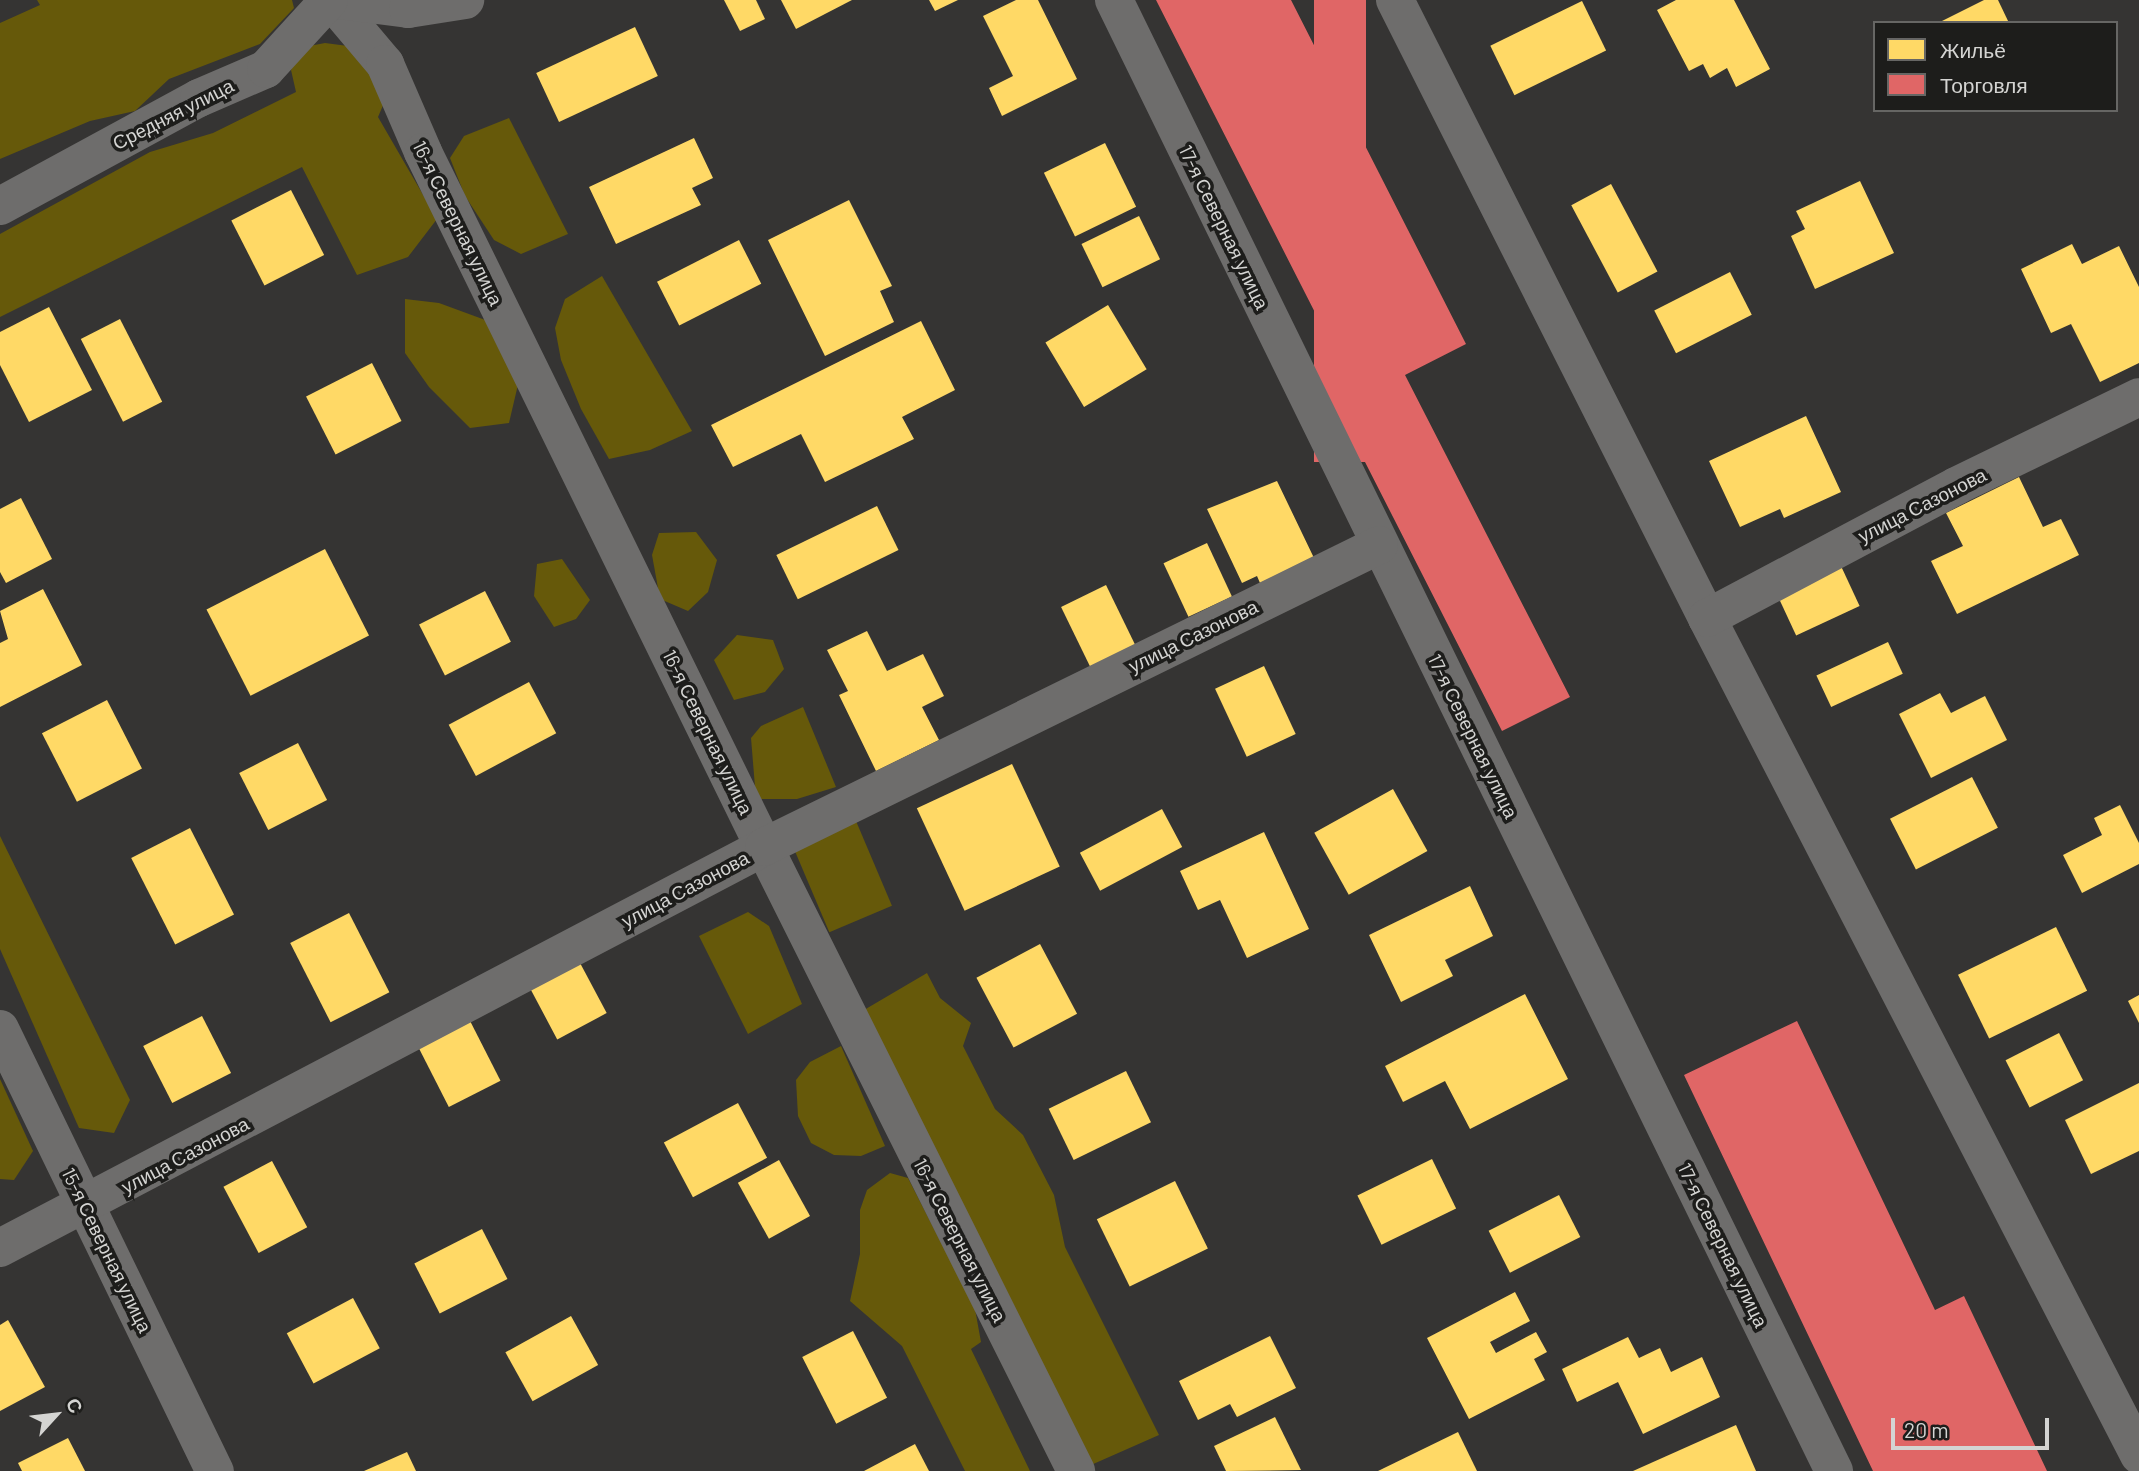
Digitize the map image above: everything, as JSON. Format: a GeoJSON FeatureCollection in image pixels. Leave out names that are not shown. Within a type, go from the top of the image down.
{"type":"FeatureCollection","features":[{"type":"Feature","properties":{"kind":"street","name":"Средняя улица"},"geometry":{"type":"LineString","coordinates":[[0,206],[199,98],[266,69],[330,0]]}},
{"type":"Feature","properties":{"kind":"street","name":"16-я Северная улица"},"geometry":{"type":"LineString","coordinates":[[330,0],[385,64],[423,152],[764,847],[1076,1471]]}},
{"type":"Feature","properties":{"kind":"street"},"geometry":{"type":"LineString","coordinates":[[338,0],[408,9],[466,0]]}},
{"type":"Feature","properties":{"kind":"street","name":"17-я Северная улица"},"geometry":{"type":"LineString","coordinates":[[1114,0],[1835,1471]]}},
{"type":"Feature","properties":{"kind":"street"},"geometry":{"type":"LineString","coordinates":[[1395,0],[1707,618],[2139,1455]]}},
{"type":"Feature","properties":{"kind":"street","name":"улица Сазонова"},"geometry":{"type":"LineString","coordinates":[[1707,618],[1956,486],[2139,397]]}},
{"type":"Feature","properties":{"kind":"street","name":"улица Сазонова"},"geometry":{"type":"LineString","coordinates":[[0,1248],[86,1207],[764,847],[1379,545]]}},
{"type":"Feature","properties":{"kind":"street","name":"15-я Северная улица"},"geometry":{"type":"LineString","coordinates":[[0,1028],[215,1471]]}},
{"type":"Feature","properties":{"kind":"shaded area"},"geometry":{"type":"Polygon","coordinates":[[[37,0],[292,0],[294,8],[260,44],[169,79],[135,111],[90,121],[0,159],[0,23],[40,5],[37,0]]]}},
{"type":"Feature","properties":{"kind":"shaded area"},"geometry":{"type":"Polygon","coordinates":[[[325,43],[348,46],[373,70],[384,103],[378,117],[437,219],[408,257],[357,275],[302,167],[0,317],[0,234],[150,152],[213,133],[296,92],[291,70],[304,47],[325,43]]]}},
{"type":"Feature","properties":{"kind":"shaded area"},"geometry":{"type":"Polygon","coordinates":[[[509,118],[568,234],[521,254],[494,240],[465,196],[450,158],[464,136],[509,118]]]}},
{"type":"Feature","properties":{"kind":"shaded area"},"geometry":{"type":"Polygon","coordinates":[[[602,276],[692,431],[650,450],[609,459],[581,409],[561,360],[555,328],[565,299],[602,276]]]}},
{"type":"Feature","properties":{"kind":"shaded area"},"geometry":{"type":"Polygon","coordinates":[[[405,299],[439,303],[488,321],[520,376],[509,423],[470,428],[429,387],[405,353],[405,299]]]}},
{"type":"Feature","properties":{"kind":"shaded area"},"geometry":{"type":"Polygon","coordinates":[[[696,532],[717,560],[708,592],[688,611],[660,599],[652,555],[659,533],[696,532]]]}},
{"type":"Feature","properties":{"kind":"shaded area"},"geometry":{"type":"Polygon","coordinates":[[[562,559],[590,600],[576,619],[554,627],[534,596],[537,564],[562,559]]]}},
{"type":"Feature","properties":{"kind":"shaded area"},"geometry":{"type":"Polygon","coordinates":[[[737,635],[773,640],[784,669],[765,692],[734,700],[714,660],[737,635]]]}},
{"type":"Feature","properties":{"kind":"shaded area"},"geometry":{"type":"Polygon","coordinates":[[[803,707],[836,787],[797,799],[756,799],[751,738],[761,726],[803,707]]]}},
{"type":"Feature","properties":{"kind":"shaded area"},"geometry":{"type":"Polygon","coordinates":[[[856,821],[892,906],[829,932],[793,848],[856,821]]]}},
{"type":"Feature","properties":{"kind":"shaded area"},"geometry":{"type":"Polygon","coordinates":[[[0,836],[130,1100],[114,1133],[79,1128],[0,949],[0,836]]]}},
{"type":"Feature","properties":{"kind":"shaded area"},"geometry":{"type":"Polygon","coordinates":[[[748,912],[769,926],[802,1004],[748,1034],[699,936],[748,912]]]}},
{"type":"Feature","properties":{"kind":"shaded area"},"geometry":{"type":"Polygon","coordinates":[[[927,973],[940,998],[971,1023],[963,1046],[995,1109],[1023,1135],[1054,1195],[1065,1247],[1159,1435],[1091,1465],[864,1010],[927,973]]]}},
{"type":"Feature","properties":{"kind":"shaded area"},"geometry":{"type":"Polygon","coordinates":[[[841,1046],[885,1146],[861,1156],[834,1155],[811,1143],[798,1116],[796,1080],[810,1062],[841,1046]]]}},
{"type":"Feature","properties":{"kind":"shaded area"},"geometry":{"type":"Polygon","coordinates":[[[0,1079],[33,1151],[14,1180],[0,1179],[0,1079]]]}},
{"type":"Feature","properties":{"kind":"shaded area"},"geometry":{"type":"Polygon","coordinates":[[[890,1173],[908,1178],[975,1309],[981,1342],[971,1349],[1030,1471],[965,1471],[902,1346],[850,1301],[860,1254],[860,1210],[867,1190],[890,1173]]]}},
{"type":"Feature","properties":{"kind":"building: Жильё"},"geometry":{"type":"Polygon","coordinates":[[[724,0],[756,0],[765,19],[740,31],[724,0]]]}},
{"type":"Feature","properties":{"kind":"building: Жильё"},"geometry":{"type":"Polygon","coordinates":[[[781,0],[852,0],[796,29],[781,0]]]}},
{"type":"Feature","properties":{"kind":"building: Жильё"},"geometry":{"type":"Polygon","coordinates":[[[929,0],[958,0],[935,11],[929,0]]]}},
{"type":"Feature","properties":{"kind":"building: Жильё"},"geometry":{"type":"Polygon","coordinates":[[[1016,0],[1038,0],[1077,79],[1002,116],[989,88],[1013,76],[983,16],[1016,0]]]}},
{"type":"Feature","properties":{"kind":"building: Жильё"},"geometry":{"type":"Polygon","coordinates":[[[1676,0],[1734,0],[1770,69],[1736,87],[1727,68],[1710,78],[1703,64],[1689,71],[1657,10],[1676,0]]]}},
{"type":"Feature","properties":{"kind":"building: Жильё"},"geometry":{"type":"Polygon","coordinates":[[[1984,0],[1998,0],[2008,21],[1942,21],[1984,0]]]}},
{"type":"Feature","properties":{"kind":"building: Жильё"},"geometry":{"type":"Polygon","coordinates":[[[1582,1],[1606,50],[1514,95],[1490,46],[1582,1]]]}},
{"type":"Feature","properties":{"kind":"building: Жильё"},"geometry":{"type":"Polygon","coordinates":[[[635,27],[658,76],[559,122],[536,73],[635,27]]]}},
{"type":"Feature","properties":{"kind":"building: Жильё"},"geometry":{"type":"Polygon","coordinates":[[[694,138],[713,178],[692,188],[701,205],[616,244],[589,187],[694,138]]]}},
{"type":"Feature","properties":{"kind":"building: Жильё"},"geometry":{"type":"Polygon","coordinates":[[[1105,143],[1136,207],[1075,237],[1044,173],[1105,143]]]}},
{"type":"Feature","properties":{"kind":"building: Жильё"},"geometry":{"type":"Polygon","coordinates":[[[1860,181],[1894,253],[1815,289],[1791,236],[1805,229],[1796,211],[1860,181]]]}},
{"type":"Feature","properties":{"kind":"building: Жильё"},"geometry":{"type":"Polygon","coordinates":[[[1611,184],[1657,271],[1618,293],[1571,205],[1611,184]]]}},
{"type":"Feature","properties":{"kind":"building: Жильё"},"geometry":{"type":"Polygon","coordinates":[[[291,190],[324,255],[264,285],[231,220],[291,190]]]}},
{"type":"Feature","properties":{"kind":"building: Жильё"},"geometry":{"type":"Polygon","coordinates":[[[849,200],[892,286],[880,291],[894,322],[825,356],[768,240],[849,200]]]}},
{"type":"Feature","properties":{"kind":"building: Жильё"},"geometry":{"type":"Polygon","coordinates":[[[1139,216],[1160,259],[1103,287],[1081,244],[1139,216]]]}},
{"type":"Feature","properties":{"kind":"building: Жильё"},"geometry":{"type":"Polygon","coordinates":[[[739,240],[761,284],[679,325],[657,282],[739,240]]]}},
{"type":"Feature","properties":{"kind":"building: Жильё"},"geometry":{"type":"Polygon","coordinates":[[[2072,244],[2082,264],[2119,246],[2139,287],[2139,363],[2100,382],[2071,324],[2051,333],[2021,269],[2072,244]]]}},
{"type":"Feature","properties":{"kind":"building: Жильё"},"geometry":{"type":"Polygon","coordinates":[[[1730,272],[1752,315],[1676,353],[1654,311],[1730,272]]]}},
{"type":"Feature","properties":{"kind":"building: Жильё"},"geometry":{"type":"Polygon","coordinates":[[[1108,305],[1147,369],[1084,407],[1045,343],[1108,305]]]}},
{"type":"Feature","properties":{"kind":"building: Жильё"},"geometry":{"type":"Polygon","coordinates":[[[49,307],[92,390],[29,422],[0,365],[0,332],[49,307]]]}},
{"type":"Feature","properties":{"kind":"building: Жильё"},"geometry":{"type":"Polygon","coordinates":[[[120,319],[162,402],[123,422],[81,339],[120,319]]]}},
{"type":"Feature","properties":{"kind":"building: Жильё"},"geometry":{"type":"Polygon","coordinates":[[[921,321],[955,390],[902,417],[914,439],[825,482],[801,434],[733,467],[711,425],[921,321]]]}},
{"type":"Feature","properties":{"kind":"building: Жильё"},"geometry":{"type":"Polygon","coordinates":[[[372,363],[402,421],[336,455],[306,397],[372,363]]]}},
{"type":"Feature","properties":{"kind":"building: Жильё"},"geometry":{"type":"Polygon","coordinates":[[[1806,416],[1841,492],[1784,518],[1780,509],[1740,527],[1709,461],[1806,416]]]}},
{"type":"Feature","properties":{"kind":"building: Жильё"},"geometry":{"type":"Polygon","coordinates":[[[2019,477],[2043,527],[2061,519],[2079,555],[1957,614],[1931,561],[1963,546],[1946,513],[2019,477]]]}},
{"type":"Feature","properties":{"kind":"building: Жильё"},"geometry":{"type":"Polygon","coordinates":[[[1277,481],[1314,558],[1260,583],[1257,576],[1242,583],[1207,509],[1277,481]]]}},
{"type":"Feature","properties":{"kind":"building: Жильё"},"geometry":{"type":"Polygon","coordinates":[[[21,498],[52,559],[6,583],[0,572],[0,509],[21,498]]]}},
{"type":"Feature","properties":{"kind":"building: Жильё"},"geometry":{"type":"Polygon","coordinates":[[[877,506],[898,550],[798,599],[776,555],[877,506]]]}},
{"type":"Feature","properties":{"kind":"building: Жильё"},"geometry":{"type":"Polygon","coordinates":[[[1207,543],[1232,596],[1188,617],[1163,563],[1207,543]]]}},
{"type":"Feature","properties":{"kind":"building: Жильё"},"geometry":{"type":"Polygon","coordinates":[[[325,549],[369,635],[251,696],[206,609],[325,549]]]}},
{"type":"Feature","properties":{"kind":"building: Жильё"},"geometry":{"type":"Polygon","coordinates":[[[1841,566],[1860,606],[1796,635],[1778,596],[1841,566]]]}},
{"type":"Feature","properties":{"kind":"building: Жильё"},"geometry":{"type":"Polygon","coordinates":[[[1106,585],[1135,645],[1090,667],[1061,607],[1106,585]]]}},
{"type":"Feature","properties":{"kind":"building: Жильё"},"geometry":{"type":"Polygon","coordinates":[[[43,589],[82,665],[0,707],[0,643],[8,639],[0,611],[43,589]]]}},
{"type":"Feature","properties":{"kind":"building: Жильё"},"geometry":{"type":"Polygon","coordinates":[[[485,591],[511,642],[445,675],[419,625],[485,591]]]}},
{"type":"Feature","properties":{"kind":"building: Жильё"},"geometry":{"type":"Polygon","coordinates":[[[867,631],[887,671],[923,654],[944,696],[922,707],[939,740],[876,771],[839,695],[848,691],[827,650],[867,631]]]}},
{"type":"Feature","properties":{"kind":"building: Жильё"},"geometry":{"type":"Polygon","coordinates":[[[1888,642],[1903,674],[1831,707],[1816,675],[1888,642]]]}},
{"type":"Feature","properties":{"kind":"building: Жильё"},"geometry":{"type":"Polygon","coordinates":[[[1264,666],[1296,734],[1247,757],[1215,689],[1264,666]]]}},
{"type":"Feature","properties":{"kind":"building: Жильё"},"geometry":{"type":"Polygon","coordinates":[[[529,682],[556,733],[476,776],[449,725],[529,682]]]}},
{"type":"Feature","properties":{"kind":"building: Жильё"},"geometry":{"type":"Polygon","coordinates":[[[1940,693],[1951,713],[1985,696],[2007,740],[1931,778],[1899,714],[1940,693]]]}},
{"type":"Feature","properties":{"kind":"building: Жильё"},"geometry":{"type":"Polygon","coordinates":[[[107,700],[142,769],[77,802],[42,733],[107,700]]]}},
{"type":"Feature","properties":{"kind":"building: Жильё"},"geometry":{"type":"Polygon","coordinates":[[[298,743],[327,800],[268,830],[239,773],[298,743]]]}},
{"type":"Feature","properties":{"kind":"building: Жильё"},"geometry":{"type":"Polygon","coordinates":[[[1012,764],[1060,866],[965,911],[917,808],[1012,764]]]}},
{"type":"Feature","properties":{"kind":"building: Жильё"},"geometry":{"type":"Polygon","coordinates":[[[1972,777],[1998,828],[1916,870],[1890,819],[1972,777]]]}},
{"type":"Feature","properties":{"kind":"building: Жильё"},"geometry":{"type":"Polygon","coordinates":[[[1393,789],[1427,851],[1349,895],[1314,833],[1393,789]]]}},
{"type":"Feature","properties":{"kind":"building: Жильё"},"geometry":{"type":"Polygon","coordinates":[[[2120,805],[2139,843],[2139,864],[2082,893],[2063,855],[2102,835],[2094,818],[2120,805]]]}},
{"type":"Feature","properties":{"kind":"building: Жильё"},"geometry":{"type":"Polygon","coordinates":[[[1162,809],[1182,847],[1100,891],[1080,853],[1162,809]]]}},
{"type":"Feature","properties":{"kind":"building: Жильё"},"geometry":{"type":"Polygon","coordinates":[[[190,828],[234,914],[175,944],[131,858],[190,828]]]}},
{"type":"Feature","properties":{"kind":"building: Жильё"},"geometry":{"type":"Polygon","coordinates":[[[1264,832],[1309,929],[1247,958],[1220,900],[1198,910],[1180,871],[1264,832]]]}},
{"type":"Feature","properties":{"kind":"building: Жильё"},"geometry":{"type":"Polygon","coordinates":[[[1470,886],[1493,936],[1445,960],[1453,976],[1401,1002],[1369,935],[1470,886]]]}},
{"type":"Feature","properties":{"kind":"building: Жильё"},"geometry":{"type":"Polygon","coordinates":[[[349,913],[389,992],[331,1022],[290,943],[349,913]]]}},
{"type":"Feature","properties":{"kind":"building: Жильё"},"geometry":{"type":"Polygon","coordinates":[[[2056,927],[2087,991],[1989,1039],[1958,975],[2056,927]]]}},
{"type":"Feature","properties":{"kind":"building: Жильё"},"geometry":{"type":"Polygon","coordinates":[[[1040,944],[1077,1014],[1014,1048],[976,978],[1040,944]]]}},
{"type":"Feature","properties":{"kind":"building: Жильё"},"geometry":{"type":"Polygon","coordinates":[[[571,946],[607,1013],[557,1039],[522,972],[571,946]]]}},
{"type":"Feature","properties":{"kind":"building: Жильё"},"geometry":{"type":"Polygon","coordinates":[[[1525,994],[1568,1079],[1470,1129],[1445,1081],[1403,1102],[1385,1066],[1525,994]]]}},
{"type":"Feature","properties":{"kind":"building: Жильё"},"geometry":{"type":"Polygon","coordinates":[[[2139,995],[2139,1023],[2128,1001],[2139,995]]]}},
{"type":"Feature","properties":{"kind":"building: Жильё"},"geometry":{"type":"Polygon","coordinates":[[[466,1013],[501,1081],[449,1107],[414,1039],[466,1013]]]}},
{"type":"Feature","properties":{"kind":"building: Жильё"},"geometry":{"type":"Polygon","coordinates":[[[202,1016],[231,1073],[172,1103],[143,1046],[202,1016]]]}},
{"type":"Feature","properties":{"kind":"building: Жильё"},"geometry":{"type":"Polygon","coordinates":[[[2059,1033],[2083,1080],[2030,1107],[2006,1060],[2059,1033]]]}},
{"type":"Feature","properties":{"kind":"building: Жильё"},"geometry":{"type":"Polygon","coordinates":[[[1126,1071],[1151,1122],[1074,1160],[1049,1109],[1126,1071]]]}},
{"type":"Feature","properties":{"kind":"building: Жильё"},"geometry":{"type":"Polygon","coordinates":[[[2139,1083],[2139,1151],[2091,1174],[2065,1120],[2139,1083]]]}},
{"type":"Feature","properties":{"kind":"building: Жильё"},"geometry":{"type":"Polygon","coordinates":[[[738,1103],[767,1158],[693,1197],[664,1142],[738,1103]]]}},
{"type":"Feature","properties":{"kind":"building: Жильё"},"geometry":{"type":"Polygon","coordinates":[[[1432,1159],[1456,1208],[1382,1245],[1357,1195],[1432,1159]]]}},
{"type":"Feature","properties":{"kind":"building: Жильё"},"geometry":{"type":"Polygon","coordinates":[[[779,1160],[810,1216],[769,1239],[738,1183],[779,1160]]]}},
{"type":"Feature","properties":{"kind":"building: Жильё"},"geometry":{"type":"Polygon","coordinates":[[[272,1161],[307,1227],[259,1253],[223,1187],[272,1161]]]}},
{"type":"Feature","properties":{"kind":"building: Жильё"},"geometry":{"type":"Polygon","coordinates":[[[1175,1181],[1208,1248],[1130,1287],[1097,1219],[1175,1181]]]}},
{"type":"Feature","properties":{"kind":"building: Жильё"},"geometry":{"type":"Polygon","coordinates":[[[1559,1195],[1580,1237],[1510,1273],[1489,1231],[1559,1195]]]}},
{"type":"Feature","properties":{"kind":"building: Жильё"},"geometry":{"type":"Polygon","coordinates":[[[482,1229],[507,1279],[440,1313],[414,1264],[482,1229]]]}},
{"type":"Feature","properties":{"kind":"building: Жильё"},"geometry":{"type":"Polygon","coordinates":[[[1515,1292],[1530,1321],[1490,1342],[1496,1353],[1536,1332],[1547,1352],[1534,1359],[1545,1380],[1469,1419],[1427,1338],[1515,1292]]]}},
{"type":"Feature","properties":{"kind":"building: Жильё"},"geometry":{"type":"Polygon","coordinates":[[[353,1298],[380,1348],[314,1384],[287,1333],[353,1298]]]}},
{"type":"Feature","properties":{"kind":"building: Жильё"},"geometry":{"type":"Polygon","coordinates":[[[571,1316],[598,1365],[533,1401],[505,1352],[571,1316]]]}},
{"type":"Feature","properties":{"kind":"building: Жильё"},"geometry":{"type":"Polygon","coordinates":[[[8,1320],[45,1387],[0,1411],[0,1325],[8,1320]]]}},
{"type":"Feature","properties":{"kind":"building: Жильё"},"geometry":{"type":"Polygon","coordinates":[[[853,1331],[887,1398],[836,1424],[802,1357],[853,1331]]]}},
{"type":"Feature","properties":{"kind":"building: Жильё"},"geometry":{"type":"Polygon","coordinates":[[[1270,1336],[1296,1388],[1237,1417],[1230,1404],[1198,1420],[1179,1381],[1270,1336]]]}},
{"type":"Feature","properties":{"kind":"building: Жильё"},"geometry":{"type":"Polygon","coordinates":[[[1628,1337],[1639,1358],[1660,1348],[1671,1372],[1702,1357],[1720,1397],[1643,1434],[1618,1382],[1577,1402],[1562,1369],[1628,1337]]]}},
{"type":"Feature","properties":{"kind":"building: Жильё"},"geometry":{"type":"Polygon","coordinates":[[[1275,1417],[1301,1470],[1226,1471],[1214,1446],[1275,1417]]]}},
{"type":"Feature","properties":{"kind":"building: Жильё"},"geometry":{"type":"Polygon","coordinates":[[[1736,1425],[1756,1471],[1633,1471],[1736,1425]]]}},
{"type":"Feature","properties":{"kind":"building: Жильё"},"geometry":{"type":"Polygon","coordinates":[[[1458,1432],[1477,1471],[1378,1471],[1458,1432]]]}},
{"type":"Feature","properties":{"kind":"building: Жильё"},"geometry":{"type":"Polygon","coordinates":[[[68,1438],[85,1471],[22,1471],[18,1463],[68,1438]]]}},
{"type":"Feature","properties":{"kind":"building: Жильё"},"geometry":{"type":"Polygon","coordinates":[[[915,1444],[929,1471],[864,1471],[915,1444]]]}},
{"type":"Feature","properties":{"kind":"building: Жильё"},"geometry":{"type":"Polygon","coordinates":[[[407,1452],[416,1471],[364,1471],[407,1452]]]}},
{"type":"Feature","properties":{"kind":"building: Торговля"},"geometry":{"type":"Polygon","coordinates":[[[1156,0],[1291,0],[1466,344],[1405,375],[1570,697],[1502,731],[1338,409],[1359,399],[1156,0]]]}},
{"type":"Feature","properties":{"kind":"building: Торговля"},"geometry":{"type":"Polygon","coordinates":[[[1314,0],[1366,0],[1366,462],[1314,462],[1314,0]]]}},
{"type":"Feature","properties":{"kind":"building: Торговля"},"geometry":{"type":"Polygon","coordinates":[[[1797,1021],[1935,1310],[1964,1296],[2047,1471],[1873,1471],[1684,1075],[1797,1021]]]}}]}
